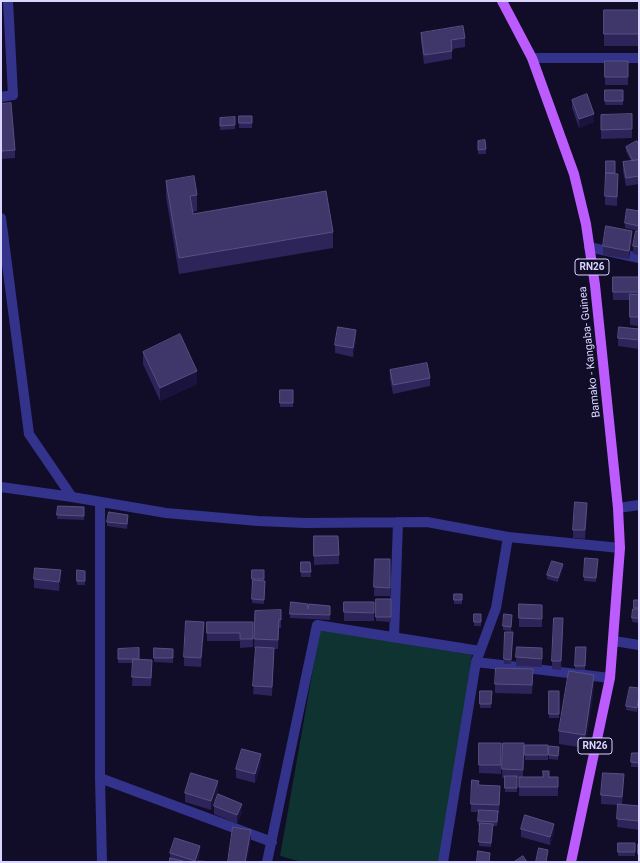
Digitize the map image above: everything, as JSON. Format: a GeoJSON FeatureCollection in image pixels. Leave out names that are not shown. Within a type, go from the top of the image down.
{"type":"FeatureCollection","features":[{"type":"Feature","properties":{"kind":"main road","name":"Bamako - Kangaba- Guinea"},"geometry":{"type":"LineString","coordinates":[[502,1],[532,58],[574,174],[595,285],[618,508],[620,548]]}},
{"type":"Feature","properties":{"kind":"main road","name":"RN26"},"geometry":{"type":"LineString","coordinates":[[571,862],[610,678],[620,548]]}},
{"type":"Feature","properties":{"kind":"street"},"geometry":{"type":"LineString","coordinates":[[1,97],[13,95],[8,1]]}},
{"type":"Feature","properties":{"kind":"street"},"geometry":{"type":"LineString","coordinates":[[532,58],[639,58]]}},
{"type":"Feature","properties":{"kind":"street"},"geometry":{"type":"LineString","coordinates":[[1,218],[28,434],[72,497]]}},
{"type":"Feature","properties":{"kind":"street"},"geometry":{"type":"LineString","coordinates":[[589,247],[639,258]]}},
{"type":"Feature","properties":{"kind":"street"},"geometry":{"type":"LineString","coordinates":[[1,487],[166,513],[258,521],[306,523],[426,522],[508,537],[620,548]]}},
{"type":"Feature","properties":{"kind":"street"},"geometry":{"type":"LineString","coordinates":[[100,502],[100,778],[102,862]]}},
{"type":"Feature","properties":{"kind":"street"},"geometry":{"type":"LineString","coordinates":[[618,508],[639,505]]}},
{"type":"Feature","properties":{"kind":"street"},"geometry":{"type":"LineString","coordinates":[[394,637],[398,522]]}},
{"type":"Feature","properties":{"kind":"street"},"geometry":{"type":"LineString","coordinates":[[443,862],[476,662],[496,608],[508,537]]}},
{"type":"Feature","properties":{"kind":"street"},"geometry":{"type":"LineString","coordinates":[[267,862],[317,625],[480,651]]}},
{"type":"Feature","properties":{"kind":"street"},"geometry":{"type":"LineString","coordinates":[[614,641],[639,645]]}},
{"type":"Feature","properties":{"kind":"street"},"geometry":{"type":"LineString","coordinates":[[476,662],[610,678]]}},
{"type":"Feature","properties":{"kind":"street"},"geometry":{"type":"LineString","coordinates":[[100,778],[272,842]]}},
{"type":"Feature","properties":{"kind":"green space"},"geometry":{"type":"Polygon","coordinates":[[[320,629],[472,655],[441,862],[302,862],[280,856],[320,629]]]}},
{"type":"Feature","properties":{"kind":"building"},"geometry":{"type":"Polygon","coordinates":[[[604,10],[639,10],[639,34],[604,34],[604,10]]]}},
{"type":"Feature","properties":{"kind":"building"},"geometry":{"type":"Polygon","coordinates":[[[463,26],[465,38],[451,40],[452,51],[424,55],[421,33],[463,26]]]}},
{"type":"Feature","properties":{"kind":"building"},"geometry":{"type":"Polygon","coordinates":[[[605,61],[628,61],[628,77],[605,77],[605,61]]]}},
{"type":"Feature","properties":{"kind":"building"},"geometry":{"type":"Polygon","coordinates":[[[605,90],[623,90],[623,101],[605,101],[605,90]]]}},
{"type":"Feature","properties":{"kind":"building"},"geometry":{"type":"Polygon","coordinates":[[[587,94],[594,114],[579,119],[572,100],[587,94]]]}},
{"type":"Feature","properties":{"kind":"building"},"geometry":{"type":"Polygon","coordinates":[[[11,103],[15,150],[2,151],[1,104],[11,103]]]}},
{"type":"Feature","properties":{"kind":"building"},"geometry":{"type":"Polygon","coordinates":[[[632,114],[632,129],[601,130],[601,115],[632,114]]]}},
{"type":"Feature","properties":{"kind":"building"},"geometry":{"type":"Polygon","coordinates":[[[239,116],[252,116],[252,123],[239,123],[239,116]]]}},
{"type":"Feature","properties":{"kind":"building"},"geometry":{"type":"Polygon","coordinates":[[[235,117],[235,125],[220,126],[220,118],[235,117]]]}},
{"type":"Feature","properties":{"kind":"building"},"geometry":{"type":"Polygon","coordinates":[[[485,140],[486,149],[478,150],[478,141],[485,140]]]}},
{"type":"Feature","properties":{"kind":"building"},"geometry":{"type":"Polygon","coordinates":[[[637,141],[639,145],[639,159],[633,161],[626,147],[637,141]]]}},
{"type":"Feature","properties":{"kind":"building"},"geometry":{"type":"Polygon","coordinates":[[[639,160],[639,176],[626,178],[623,162],[639,160]]]}},
{"type":"Feature","properties":{"kind":"building"},"geometry":{"type":"Polygon","coordinates":[[[606,161],[615,161],[615,173],[606,173],[606,161]]]}},
{"type":"Feature","properties":{"kind":"building"},"geometry":{"type":"Polygon","coordinates":[[[606,173],[618,174],[617,197],[605,196],[606,173]]]}},
{"type":"Feature","properties":{"kind":"building"},"geometry":{"type":"Polygon","coordinates":[[[194,176],[197,195],[190,196],[193,214],[326,191],[333,232],[179,258],[166,181],[194,176]]]}},
{"type":"Feature","properties":{"kind":"building"},"geometry":{"type":"Polygon","coordinates":[[[627,209],[639,211],[639,226],[625,223],[627,209]]]}},
{"type":"Feature","properties":{"kind":"building"},"geometry":{"type":"Polygon","coordinates":[[[606,226],[632,231],[629,251],[603,246],[606,226]]]}},
{"type":"Feature","properties":{"kind":"building"},"geometry":{"type":"Polygon","coordinates":[[[636,231],[639,231],[639,247],[633,246],[636,231]]]}},
{"type":"Feature","properties":{"kind":"building"},"geometry":{"type":"Polygon","coordinates":[[[613,277],[639,277],[639,292],[613,292],[613,277]]]}},
{"type":"Feature","properties":{"kind":"building"},"geometry":{"type":"Polygon","coordinates":[[[630,294],[639,295],[639,317],[630,317],[630,294]]]}},
{"type":"Feature","properties":{"kind":"building"},"geometry":{"type":"Polygon","coordinates":[[[338,327],[356,330],[353,348],[335,345],[338,327]]]}},
{"type":"Feature","properties":{"kind":"building"},"geometry":{"type":"Polygon","coordinates":[[[619,327],[639,329],[639,340],[618,338],[619,327]]]}},
{"type":"Feature","properties":{"kind":"building"},"geometry":{"type":"Polygon","coordinates":[[[180,334],[197,371],[160,388],[143,352],[180,334]]]}},
{"type":"Feature","properties":{"kind":"building"},"geometry":{"type":"Polygon","coordinates":[[[427,363],[430,378],[393,385],[390,370],[427,363]]]}},
{"type":"Feature","properties":{"kind":"building"},"geometry":{"type":"Polygon","coordinates":[[[280,390],[293,390],[293,403],[280,403],[280,390]]]}},
{"type":"Feature","properties":{"kind":"building"},"geometry":{"type":"Polygon","coordinates":[[[575,502],[587,503],[585,530],[573,530],[575,502]]]}},
{"type":"Feature","properties":{"kind":"building"},"geometry":{"type":"Polygon","coordinates":[[[58,506],[84,507],[84,516],[57,515],[58,506]]]}},
{"type":"Feature","properties":{"kind":"building"},"geometry":{"type":"Polygon","coordinates":[[[109,512],[128,515],[127,524],[107,522],[109,512]]]}},
{"type":"Feature","properties":{"kind":"building"},"geometry":{"type":"Polygon","coordinates":[[[314,536],[338,536],[339,555],[314,556],[314,536]]]}},
{"type":"Feature","properties":{"kind":"building"},"geometry":{"type":"Polygon","coordinates":[[[585,558],[598,559],[596,578],[584,577],[585,558]]]}},
{"type":"Feature","properties":{"kind":"building"},"geometry":{"type":"Polygon","coordinates":[[[375,559],[390,559],[390,588],[374,587],[375,559]]]}},
{"type":"Feature","properties":{"kind":"building"},"geometry":{"type":"Polygon","coordinates":[[[552,561],[563,564],[558,578],[547,575],[552,561]]]}},
{"type":"Feature","properties":{"kind":"building"},"geometry":{"type":"Polygon","coordinates":[[[301,562],[310,562],[311,572],[301,572],[301,562]]]}},
{"type":"Feature","properties":{"kind":"building"},"geometry":{"type":"Polygon","coordinates":[[[35,568],[61,570],[59,582],[34,579],[35,568]]]}},
{"type":"Feature","properties":{"kind":"building"},"geometry":{"type":"Polygon","coordinates":[[[77,570],[85,571],[85,581],[77,581],[77,570]]]}},
{"type":"Feature","properties":{"kind":"building"},"geometry":{"type":"Polygon","coordinates":[[[252,570],[264,570],[264,579],[252,579],[252,570]]]}},
{"type":"Feature","properties":{"kind":"building"},"geometry":{"type":"Polygon","coordinates":[[[253,580],[265,581],[264,600],[252,599],[253,580]]]}},
{"type":"Feature","properties":{"kind":"building"},"geometry":{"type":"Polygon","coordinates":[[[454,594],[462,594],[462,600],[454,600],[454,594]]]}},
{"type":"Feature","properties":{"kind":"building"},"geometry":{"type":"Polygon","coordinates":[[[376,599],[391,599],[391,617],[376,617],[376,599]]]}},
{"type":"Feature","properties":{"kind":"building"},"geometry":{"type":"Polygon","coordinates":[[[634,600],[639,600],[639,608],[634,608],[634,600]]]}},
{"type":"Feature","properties":{"kind":"building"},"geometry":{"type":"Polygon","coordinates":[[[291,602],[308,604],[308,609],[309,604],[330,606],[330,615],[290,614],[291,602]]]}},
{"type":"Feature","properties":{"kind":"building"},"geometry":{"type":"Polygon","coordinates":[[[344,602],[374,602],[374,613],[344,612],[344,602]]]}},
{"type":"Feature","properties":{"kind":"building"},"geometry":{"type":"Polygon","coordinates":[[[519,604],[542,605],[542,619],[519,618],[519,604]]]}},
{"type":"Feature","properties":{"kind":"building"},"geometry":{"type":"Polygon","coordinates":[[[633,609],[639,609],[639,618],[632,618],[633,609]]]}},
{"type":"Feature","properties":{"kind":"building"},"geometry":{"type":"Polygon","coordinates":[[[281,610],[278,640],[254,639],[255,611],[281,610]]]}},
{"type":"Feature","properties":{"kind":"building"},"geometry":{"type":"Polygon","coordinates":[[[474,614],[481,614],[481,622],[474,622],[474,614]]]}},
{"type":"Feature","properties":{"kind":"building"},"geometry":{"type":"Polygon","coordinates":[[[504,614],[512,615],[511,627],[503,626],[504,614]]]}},
{"type":"Feature","properties":{"kind":"building"},"geometry":{"type":"Polygon","coordinates":[[[554,618],[563,618],[561,661],[552,661],[554,618]]]}},
{"type":"Feature","properties":{"kind":"building"},"geometry":{"type":"Polygon","coordinates":[[[186,621],[204,622],[201,658],[184,657],[186,621]]]}},
{"type":"Feature","properties":{"kind":"building"},"geometry":{"type":"Polygon","coordinates":[[[207,622],[253,622],[253,639],[240,639],[240,633],[207,633],[207,622]]]}},
{"type":"Feature","properties":{"kind":"building"},"geometry":{"type":"Polygon","coordinates":[[[505,632],[513,632],[511,660],[504,659],[505,632]]]}},
{"type":"Feature","properties":{"kind":"building"},"geometry":{"type":"Polygon","coordinates":[[[256,647],[274,648],[272,687],[253,686],[256,647]]]}},
{"type":"Feature","properties":{"kind":"building"},"geometry":{"type":"Polygon","coordinates":[[[517,647],[542,648],[542,659],[516,657],[517,647]]]}},
{"type":"Feature","properties":{"kind":"building"},"geometry":{"type":"Polygon","coordinates":[[[576,647],[586,647],[585,666],[575,666],[576,647]]]}},
{"type":"Feature","properties":{"kind":"building"},"geometry":{"type":"Polygon","coordinates":[[[139,648],[139,659],[118,659],[118,649],[139,648]]]}},
{"type":"Feature","properties":{"kind":"building"},"geometry":{"type":"Polygon","coordinates":[[[154,648],[173,649],[173,658],[154,658],[154,648]]]}},
{"type":"Feature","properties":{"kind":"building"},"geometry":{"type":"Polygon","coordinates":[[[133,659],[152,660],[151,678],[132,677],[133,659]]]}},
{"type":"Feature","properties":{"kind":"building"},"geometry":{"type":"Polygon","coordinates":[[[496,668],[533,669],[532,685],[495,684],[496,668]]]}},
{"type":"Feature","properties":{"kind":"building"},"geometry":{"type":"Polygon","coordinates":[[[569,671],[594,675],[585,735],[559,731],[569,671]]]}},
{"type":"Feature","properties":{"kind":"building"},"geometry":{"type":"Polygon","coordinates":[[[630,687],[639,688],[637,708],[626,706],[630,687]]]}},
{"type":"Feature","properties":{"kind":"building"},"geometry":{"type":"Polygon","coordinates":[[[480,691],[492,691],[491,704],[480,704],[480,691]]]}},
{"type":"Feature","properties":{"kind":"building"},"geometry":{"type":"Polygon","coordinates":[[[549,691],[559,691],[559,714],[549,714],[549,691]]]}},
{"type":"Feature","properties":{"kind":"building"},"geometry":{"type":"Polygon","coordinates":[[[479,743],[501,743],[501,765],[479,765],[479,743]]]}},
{"type":"Feature","properties":{"kind":"building"},"geometry":{"type":"Polygon","coordinates":[[[503,743],[524,743],[523,770],[502,769],[503,743]]]}},
{"type":"Feature","properties":{"kind":"building"},"geometry":{"type":"Polygon","coordinates":[[[525,745],[548,745],[548,755],[525,755],[525,745]]]}},
{"type":"Feature","properties":{"kind":"building"},"geometry":{"type":"Polygon","coordinates":[[[549,746],[559,747],[558,756],[549,755],[549,746]]]}},
{"type":"Feature","properties":{"kind":"building"},"geometry":{"type":"Polygon","coordinates":[[[242,749],[261,754],[255,774],[236,769],[242,749]]]}},
{"type":"Feature","properties":{"kind":"building"},"geometry":{"type":"Polygon","coordinates":[[[632,753],[639,753],[639,763],[631,762],[632,753]]]}},
{"type":"Feature","properties":{"kind":"building"},"geometry":{"type":"Polygon","coordinates":[[[543,771],[549,771],[549,777],[558,777],[558,787],[519,787],[519,777],[543,777],[543,771]]]}},
{"type":"Feature","properties":{"kind":"building"},"geometry":{"type":"Polygon","coordinates":[[[191,773],[218,781],[211,801],[185,793],[191,773]]]}},
{"type":"Feature","properties":{"kind":"building"},"geometry":{"type":"Polygon","coordinates":[[[603,773],[624,774],[622,797],[601,795],[603,773]]]}},
{"type":"Feature","properties":{"kind":"building"},"geometry":{"type":"Polygon","coordinates":[[[505,776],[517,776],[517,788],[505,788],[505,776]]]}},
{"type":"Feature","properties":{"kind":"building"},"geometry":{"type":"Polygon","coordinates":[[[472,780],[479,781],[478,785],[500,786],[499,805],[471,804],[472,780]]]}},
{"type":"Feature","properties":{"kind":"building"},"geometry":{"type":"Polygon","coordinates":[[[218,794],[242,804],[237,815],[214,806],[218,794]]]}},
{"type":"Feature","properties":{"kind":"building"},"geometry":{"type":"Polygon","coordinates":[[[618,804],[639,806],[639,821],[617,819],[618,804]]]}},
{"type":"Feature","properties":{"kind":"building"},"geometry":{"type":"Polygon","coordinates":[[[479,810],[498,811],[497,822],[478,821],[479,810]]]}},
{"type":"Feature","properties":{"kind":"building"},"geometry":{"type":"Polygon","coordinates":[[[525,815],[554,824],[550,837],[521,829],[525,815]]]}},
{"type":"Feature","properties":{"kind":"building"},"geometry":{"type":"Polygon","coordinates":[[[480,823],[493,824],[491,843],[479,842],[480,823]]]}},
{"type":"Feature","properties":{"kind":"building"},"geometry":{"type":"Polygon","coordinates":[[[233,827],[251,830],[245,862],[228,862],[233,827]]]}},
{"type":"Feature","properties":{"kind":"building"},"geometry":{"type":"Polygon","coordinates":[[[175,838],[200,846],[195,861],[170,853],[175,838]]]}},
{"type":"Feature","properties":{"kind":"building"},"geometry":{"type":"Polygon","coordinates":[[[618,843],[635,843],[635,852],[618,852],[618,843]]]}},
{"type":"Feature","properties":{"kind":"building"},"geometry":{"type":"Polygon","coordinates":[[[539,848],[548,850],[546,862],[536,862],[539,848]]]}},
{"type":"Feature","properties":{"kind":"building"},"geometry":{"type":"Polygon","coordinates":[[[478,851],[490,853],[489,862],[477,862],[478,851]]]}},
{"type":"Feature","properties":{"kind":"building"},"geometry":{"type":"Polygon","coordinates":[[[523,856],[527,862],[514,862],[523,856]]]}},
{"type":"Feature","properties":{"kind":"building"},"geometry":{"type":"Polygon","coordinates":[[[170,858],[187,862],[170,862],[170,858]]]}}]}
